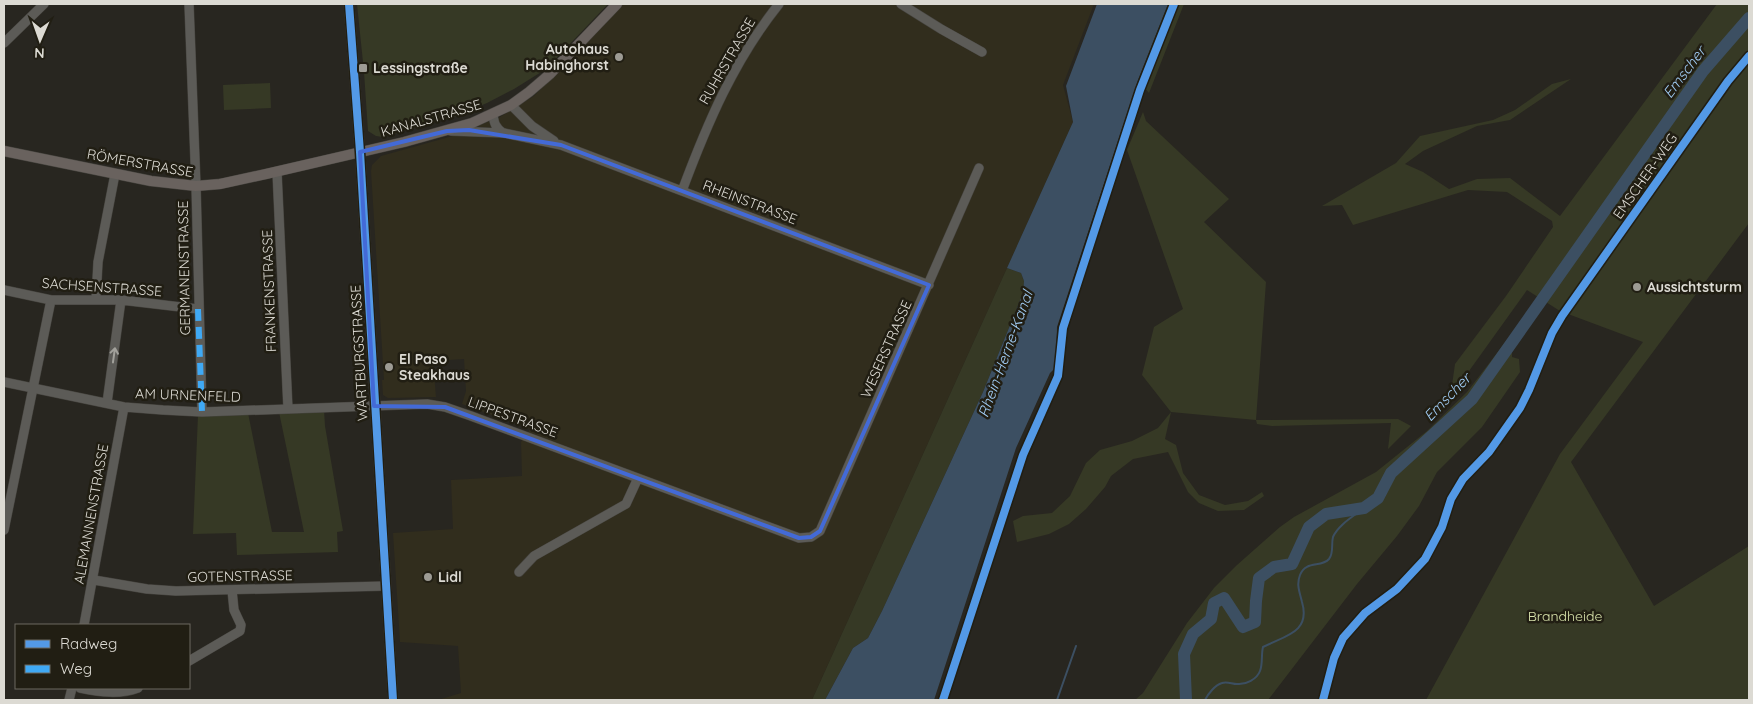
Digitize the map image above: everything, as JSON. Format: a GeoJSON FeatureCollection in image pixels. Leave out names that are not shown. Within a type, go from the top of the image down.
{"type":"FeatureCollection","features":[{"type":"Feature","properties":{"kind":"main road","name":"WARTBURGSTRASSE"},"geometry":{"type":"LineString","coordinates":[[349,4],[360,152],[393,700]]}},
{"type":"Feature","properties":{"kind":"main road","name":"KANALSTRASSE"},"geometry":{"type":"LineString","coordinates":[[360,152],[447,131],[493,114],[510,105],[530,92],[550,74],[617,4]]}},
{"type":"Feature","properties":{"kind":"main road","name":"RÖMERSTRASSE"},"geometry":{"type":"LineString","coordinates":[[4,151],[115,174],[177,185],[196,186],[220,184],[360,152]]}},
{"type":"Feature","properties":{"kind":"street"},"geometry":{"type":"LineString","coordinates":[[4,43],[44,4]]}},
{"type":"Feature","properties":{"kind":"street","name":"GERMANENSTRASSE"},"geometry":{"type":"LineString","coordinates":[[189,4],[202,412]]}},
{"type":"Feature","properties":{"kind":"street","name":"RUHRSTRASSE"},"geometry":{"type":"LineString","coordinates":[[682,191],[702,138],[728,81],[769,16],[779,4]]}},
{"type":"Feature","properties":{"kind":"street"},"geometry":{"type":"LineString","coordinates":[[901,4],[982,52]]}},
{"type":"Feature","properties":{"kind":"street","name":"RHEINSTRASSE"},"geometry":{"type":"LineString","coordinates":[[510,105],[532,126],[561,145]]}},
{"type":"Feature","properties":{"kind":"street"},"geometry":{"type":"LineString","coordinates":[[493,114],[494,124],[497,129],[504,133]]}},
{"type":"Feature","properties":{"kind":"street","name":"RHEINSTRASSE"},"geometry":{"type":"LineString","coordinates":[[447,131],[469,130],[504,133],[561,145],[929,285]]}},
{"type":"Feature","properties":{"kind":"street","name":"WESERSTRASSE"},"geometry":{"type":"LineString","coordinates":[[811,537],[820,531],[980,168]]}},
{"type":"Feature","properties":{"kind":"street","name":"FRANKENSTRASSE"},"geometry":{"type":"LineString","coordinates":[[277,172],[288,409]]}},
{"type":"Feature","properties":{"kind":"street"},"geometry":{"type":"LineString","coordinates":[[96,299],[98,262],[115,174]]}},
{"type":"Feature","properties":{"kind":"street","name":"SACHSENSTRASSE"},"geometry":{"type":"LineString","coordinates":[[4,290],[51,300],[122,300],[198,309]]}},
{"type":"Feature","properties":{"kind":"street"},"geometry":{"type":"LineString","coordinates":[[4,530],[51,300]]}},
{"type":"Feature","properties":{"kind":"street"},"geometry":{"type":"LineString","coordinates":[[107,403],[122,300]]}},
{"type":"Feature","properties":{"kind":"street","name":"AM URNENFELD"},"geometry":{"type":"LineString","coordinates":[[4,382],[124,407],[202,412],[374,406]]}},
{"type":"Feature","properties":{"kind":"street","name":"LIPPESTRASSE"},"geometry":{"type":"LineString","coordinates":[[374,406],[427,404],[445,407],[799,538],[811,537]]}},
{"type":"Feature","properties":{"kind":"street","name":"ALEMANNENSTRASSE"},"geometry":{"type":"LineString","coordinates":[[84,624],[94,580],[124,407]]}},
{"type":"Feature","properties":{"kind":"street"},"geometry":{"type":"LineString","coordinates":[[519,572],[534,556],[626,504],[638,478]]}},
{"type":"Feature","properties":{"kind":"street","name":"GOTENSTRASSE"},"geometry":{"type":"LineString","coordinates":[[94,580],[157,590],[386,586]]}},
{"type":"Feature","properties":{"kind":"street"},"geometry":{"type":"LineString","coordinates":[[190,660],[240,631],[242,625],[234,610],[232,590]]}},
{"type":"Feature","properties":{"kind":"street"},"geometry":{"type":"LineString","coordinates":[[84,689],[118,693],[134,689]]}},
{"type":"Feature","properties":{"kind":"highlighted area"},"geometry":{"type":"Polygon","coordinates":[[[469,130],[561,145],[929,285],[820,531],[811,537],[799,538],[445,407],[374,406],[360,152],[447,131],[469,130]]]}},
{"type":"Feature","properties":{"kind":"shaded area"},"geometry":{"type":"Polygon","coordinates":[[[623,4],[1094,4],[1063,85],[1073,122],[812,700],[438,700],[461,693],[458,646],[400,642],[393,533],[453,529],[451,480],[522,476],[521,442],[530,429],[462,404],[466,391],[464,359],[433,361],[436,397],[388,398],[383,395],[382,380],[384,380],[372,165],[381,156],[449,137],[500,117],[534,96],[623,4]]]}},
{"type":"Feature","properties":{"kind":"green space"},"geometry":{"type":"Polygon","coordinates":[[[357,4],[608,4],[546,69],[514,89],[454,117],[383,137],[376,136],[368,131],[357,4]]]}},
{"type":"Feature","properties":{"kind":"green space"},"geometry":{"type":"Polygon","coordinates":[[[1168,4],[1184,4],[1149,93],[1138,80],[1168,4]]]}},
{"type":"Feature","properties":{"kind":"green space","name":"Brandheide"},"geometry":{"type":"Polygon","coordinates":[[[1717,4],[1749,4],[1749,223],[1571,462],[1654,606],[1749,546],[1749,700],[1426,700],[1560,454],[1643,342],[1560,311],[1527,290],[1469,371],[1454,388],[1452,385],[1455,364],[1506,296],[1553,227],[1552,221],[1507,192],[1468,190],[1353,225],[1342,205],[1322,206],[1396,163],[1420,136],[1493,120],[1515,110],[1552,84],[1571,79],[1510,120],[1477,126],[1423,151],[1405,164],[1423,172],[1449,189],[1477,179],[1510,178],[1560,216],[1717,4]]]}},
{"type":"Feature","properties":{"kind":"green space"},"geometry":{"type":"Polygon","coordinates":[[[270,83],[271,108],[224,110],[223,85],[270,83]]]}},
{"type":"Feature","properties":{"kind":"green space"},"geometry":{"type":"Polygon","coordinates":[[[1143,112],[1146,121],[1229,199],[1204,222],[1266,282],[1256,420],[1171,412],[1142,375],[1154,327],[1183,309],[1127,150],[1143,112]]]}},
{"type":"Feature","properties":{"kind":"green space"},"geometry":{"type":"Polygon","coordinates":[[[1007,268],[1021,273],[1024,281],[1023,293],[983,392],[868,638],[853,648],[825,700],[812,700],[1007,268]]]}},
{"type":"Feature","properties":{"kind":"green space"},"geometry":{"type":"Polygon","coordinates":[[[1507,340],[1512,348],[1512,357],[1519,359],[1520,372],[1482,427],[1437,472],[1419,506],[1397,536],[1357,584],[1268,700],[1135,700],[1143,693],[1187,623],[1214,588],[1237,565],[1294,517],[1376,472],[1427,431],[1467,392],[1507,340]]]}},
{"type":"Feature","properties":{"kind":"green space"},"geometry":{"type":"Polygon","coordinates":[[[324,410],[343,531],[337,532],[338,552],[237,555],[236,533],[193,534],[198,415],[248,413],[272,532],[304,532],[279,412],[324,410]]]}},
{"type":"Feature","properties":{"kind":"green space"},"geometry":{"type":"Polygon","coordinates":[[[1171,412],[1165,439],[1176,445],[1183,473],[1199,495],[1225,505],[1248,501],[1262,492],[1264,496],[1244,510],[1218,511],[1199,503],[1188,492],[1168,452],[1133,459],[1111,476],[1105,487],[1086,509],[1069,524],[1049,534],[1017,542],[1013,521],[1023,516],[1052,513],[1070,496],[1086,463],[1100,450],[1132,441],[1158,428],[1171,412]]]}},
{"type":"Feature","properties":{"kind":"green space"},"geometry":{"type":"Polygon","coordinates":[[[1398,419],[1411,426],[1388,449],[1391,423],[1272,426],[1257,424],[1256,420],[1398,419]]]}},
{"type":"Feature","properties":{"kind":"water","name":"Rhein-Herne-Kanal"},"geometry":{"type":"Polygon","coordinates":[[[1097,4],[1168,4],[1138,80],[1057,327],[1056,367],[1050,373],[1016,448],[934,700],[825,700],[853,648],[868,638],[882,611],[983,392],[1023,293],[1024,281],[1021,273],[1007,268],[1073,122],[1066,86],[1097,4]]]}},
{"type":"Feature","properties":{"kind":"waterway","name":"Emscher"},"geometry":{"type":"LineString","coordinates":[[1186,700],[1184,654],[1193,634],[1211,619],[1214,603],[1224,598],[1243,627],[1255,622],[1259,578],[1274,567],[1292,564],[1309,527],[1326,514],[1364,508],[1378,498],[1391,473],[1472,399],[1703,71],[1749,18]]}},
{"type":"Feature","properties":{"kind":"waterway"},"geometry":{"type":"LineString","coordinates":[[1205,700],[1219,684],[1226,682],[1240,684],[1254,679],[1259,674],[1261,668],[1263,647],[1287,636],[1299,627],[1303,621],[1304,612],[1298,586],[1300,575],[1306,567],[1326,562],[1329,559],[1335,533],[1364,508]]}},
{"type":"Feature","properties":{"kind":"waterway"},"geometry":{"type":"LineString","coordinates":[[1057,700],[1076,646]]}},
{"type":"Feature","properties":{"kind":"marked path"},"geometry":{"type":"LineString","coordinates":[[198,309],[202,412]]}},
{"type":"Feature","properties":{"kind":"cycle path"},"geometry":{"type":"LineString","coordinates":[[349,4],[360,152],[393,700]]}},
{"type":"Feature","properties":{"kind":"cycle path"},"geometry":{"type":"LineString","coordinates":[[943,700],[1023,455],[1058,376],[1063,328],[1140,90],[1174,4]]}},
{"type":"Feature","properties":{"kind":"cycle path","name":"EMSCHER-WEG"},"geometry":{"type":"LineString","coordinates":[[1323,700],[1334,658],[1343,638],[1365,613],[1397,589],[1425,559],[1442,527],[1451,499],[1463,479],[1489,452],[1520,408],[1552,333],[1562,316],[1728,81],[1749,56]]}},
{"type":"Feature","properties":{"kind":"place","name":"Autohaus Habinghorst"},"geometry":{"type":"Point","coordinates":[619,57]}},
{"type":"Feature","properties":{"kind":"place","name":"Lessingstraße"},"geometry":{"type":"Point","coordinates":[363,68]}},
{"type":"Feature","properties":{"kind":"place","name":"Aussichtsturm"},"geometry":{"type":"Point","coordinates":[1637,287]}},
{"type":"Feature","properties":{"kind":"place","name":"El Paso Steakhaus"},"geometry":{"type":"Point","coordinates":[389,367]}},
{"type":"Feature","properties":{"kind":"place","name":"Lidl"},"geometry":{"type":"Point","coordinates":[428,577]}}]}
